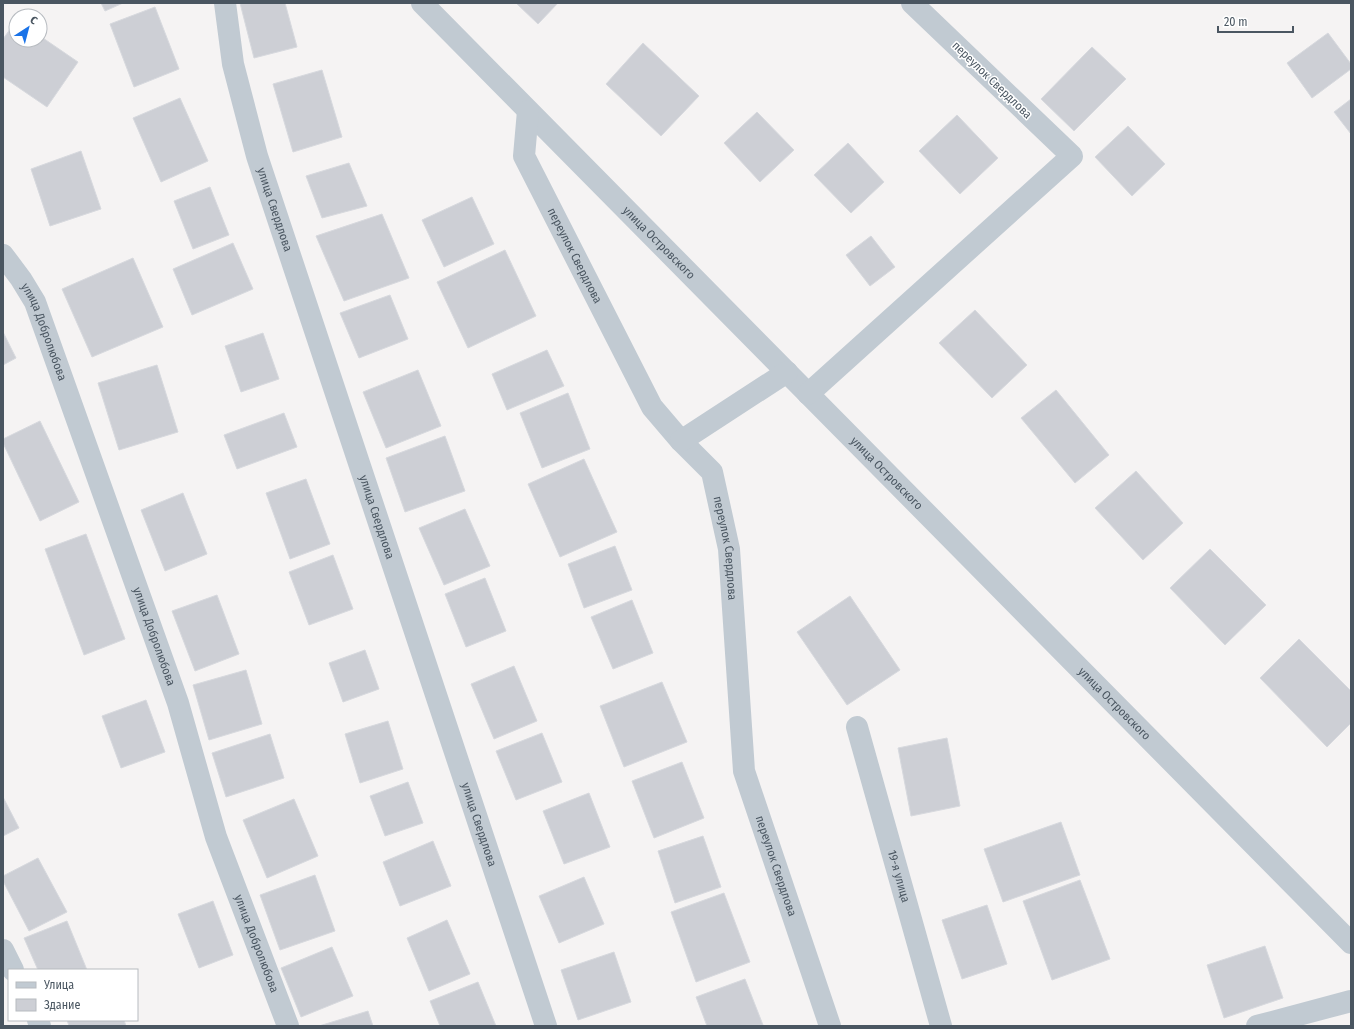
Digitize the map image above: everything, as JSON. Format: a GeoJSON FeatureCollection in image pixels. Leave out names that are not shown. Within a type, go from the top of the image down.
{"type":"FeatureCollection","features":[{"type":"Feature","properties":{"kind":"street","name":"улица Свердлова"},"geometry":{"type":"LineString","coordinates":[[225,3],[233,64],[257,156],[546,1026]]}},
{"type":"Feature","properties":{"kind":"street","name":"улица Островского"},"geometry":{"type":"LineString","coordinates":[[422,3],[1351,943]]}},
{"type":"Feature","properties":{"kind":"street","name":"переулок Свердлова"},"geometry":{"type":"LineString","coordinates":[[808,394],[1072,156],[912,3]]}},
{"type":"Feature","properties":{"kind":"street","name":"переулок Свердлова"},"geometry":{"type":"LineString","coordinates":[[528,111],[524,156],[652,407],[681,441],[712,472],[729,549],[744,771],[830,1026]]}},
{"type":"Feature","properties":{"kind":"street","name":"улица Добролюбова"},"geometry":{"type":"LineString","coordinates":[[3,255],[21,279],[35,302],[178,703],[216,837],[288,1026]]}},
{"type":"Feature","properties":{"kind":"street"},"geometry":{"type":"LineString","coordinates":[[681,441],[787,372]]}},
{"type":"Feature","properties":{"kind":"street","name":"19-я улица"},"geometry":{"type":"LineString","coordinates":[[857,727],[941,1026]]}},
{"type":"Feature","properties":{"kind":"street"},"geometry":{"type":"LineString","coordinates":[[3,950],[12,969]]}},
{"type":"Feature","properties":{"kind":"street"},"geometry":{"type":"LineString","coordinates":[[1257,1026],[1351,1001]]}},
{"type":"Feature","properties":{"kind":"building"},"geometry":{"type":"Polygon","coordinates":[[[101,3],[123,3],[105,11],[101,3]]]}},
{"type":"Feature","properties":{"kind":"building"},"geometry":{"type":"Polygon","coordinates":[[[240,3],[285,3],[297,47],[254,58],[240,3]]]}},
{"type":"Feature","properties":{"kind":"building"},"geometry":{"type":"Polygon","coordinates":[[[516,3],[558,3],[538,24],[516,3]]]}},
{"type":"Feature","properties":{"kind":"building"},"geometry":{"type":"Polygon","coordinates":[[[155,7],[179,69],[134,87],[110,24],[155,7]]]}},
{"type":"Feature","properties":{"kind":"building"},"geometry":{"type":"Polygon","coordinates":[[[8,32],[8,48],[48,48],[48,41],[78,62],[47,107],[3,77],[3,39],[8,32]]]}},
{"type":"Feature","properties":{"kind":"building"},"geometry":{"type":"Polygon","coordinates":[[[1328,33],[1351,64],[1351,69],[1312,98],[1287,63],[1328,33]]]}},
{"type":"Feature","properties":{"kind":"building"},"geometry":{"type":"Polygon","coordinates":[[[643,43],[699,96],[661,136],[606,84],[643,43]]]}},
{"type":"Feature","properties":{"kind":"building"},"geometry":{"type":"Polygon","coordinates":[[[1092,47],[1126,79],[1074,131],[1041,99],[1092,47]]]}},
{"type":"Feature","properties":{"kind":"building"},"geometry":{"type":"Polygon","coordinates":[[[322,70],[342,137],[293,152],[273,84],[322,70]]]}},
{"type":"Feature","properties":{"kind":"building"},"geometry":{"type":"Polygon","coordinates":[[[180,98],[208,161],[161,182],[133,118],[180,98]]]}},
{"type":"Feature","properties":{"kind":"building"},"geometry":{"type":"Polygon","coordinates":[[[1351,99],[1351,134],[1334,112],[1351,99]]]}},
{"type":"Feature","properties":{"kind":"building"},"geometry":{"type":"Polygon","coordinates":[[[757,112],[794,150],[760,182],[724,143],[757,112]]]}},
{"type":"Feature","properties":{"kind":"building"},"geometry":{"type":"Polygon","coordinates":[[[957,115],[998,158],[960,194],[919,151],[957,115]]]}},
{"type":"Feature","properties":{"kind":"building"},"geometry":{"type":"Polygon","coordinates":[[[1128,126],[1165,164],[1132,196],[1095,157],[1128,126]]]}},
{"type":"Feature","properties":{"kind":"building"},"geometry":{"type":"Polygon","coordinates":[[[848,143],[884,182],[851,213],[814,175],[848,143]]]}},
{"type":"Feature","properties":{"kind":"building"},"geometry":{"type":"Polygon","coordinates":[[[81,151],[101,209],[50,226],[31,169],[81,151]]]}},
{"type":"Feature","properties":{"kind":"building"},"geometry":{"type":"Polygon","coordinates":[[[349,163],[367,206],[322,218],[306,176],[349,163]]]}},
{"type":"Feature","properties":{"kind":"building"},"geometry":{"type":"Polygon","coordinates":[[[210,187],[229,235],[193,249],[174,201],[210,187]]]}},
{"type":"Feature","properties":{"kind":"building"},"geometry":{"type":"Polygon","coordinates":[[[472,197],[494,244],[444,267],[422,220],[472,197]]]}},
{"type":"Feature","properties":{"kind":"building"},"geometry":{"type":"Polygon","coordinates":[[[382,214],[409,278],[344,301],[316,236],[382,214]]]}},
{"type":"Feature","properties":{"kind":"building"},"geometry":{"type":"Polygon","coordinates":[[[871,236],[895,267],[870,286],[846,255],[871,236]]]}},
{"type":"Feature","properties":{"kind":"building"},"geometry":{"type":"Polygon","coordinates":[[[233,243],[253,289],[192,315],[173,269],[233,243]]]}},
{"type":"Feature","properties":{"kind":"building"},"geometry":{"type":"Polygon","coordinates":[[[505,250],[536,316],[468,348],[437,282],[505,250]]]}},
{"type":"Feature","properties":{"kind":"building"},"geometry":{"type":"Polygon","coordinates":[[[133,258],[163,327],[92,357],[62,289],[133,258]]]}},
{"type":"Feature","properties":{"kind":"building"},"geometry":{"type":"Polygon","coordinates":[[[390,295],[408,339],[359,358],[340,313],[390,295]]]}},
{"type":"Feature","properties":{"kind":"building"},"geometry":{"type":"Polygon","coordinates":[[[975,310],[1027,365],[992,398],[939,343],[975,310]]]}},
{"type":"Feature","properties":{"kind":"building"},"geometry":{"type":"Polygon","coordinates":[[[3,332],[16,358],[3,365],[3,332]]]}},
{"type":"Feature","properties":{"kind":"building"},"geometry":{"type":"Polygon","coordinates":[[[263,333],[279,379],[241,392],[225,346],[263,333]]]}},
{"type":"Feature","properties":{"kind":"building"},"geometry":{"type":"Polygon","coordinates":[[[547,350],[564,386],[507,410],[492,374],[547,350]]]}},
{"type":"Feature","properties":{"kind":"building"},"geometry":{"type":"Polygon","coordinates":[[[157,365],[178,432],[119,450],[98,383],[157,365]]]}},
{"type":"Feature","properties":{"kind":"building"},"geometry":{"type":"Polygon","coordinates":[[[418,370],[441,426],[386,448],[363,392],[418,370]]]}},
{"type":"Feature","properties":{"kind":"building"},"geometry":{"type":"Polygon","coordinates":[[[1056,390],[1109,455],[1075,483],[1021,418],[1056,390]]]}},
{"type":"Feature","properties":{"kind":"building"},"geometry":{"type":"Polygon","coordinates":[[[568,393],[590,449],[542,468],[520,413],[568,393]]]}},
{"type":"Feature","properties":{"kind":"building"},"geometry":{"type":"Polygon","coordinates":[[[284,413],[297,447],[237,469],[224,435],[284,413]]]}},
{"type":"Feature","properties":{"kind":"building"},"geometry":{"type":"Polygon","coordinates":[[[40,421],[79,502],[40,521],[3,443],[3,439],[40,421]]]}},
{"type":"Feature","properties":{"kind":"building"},"geometry":{"type":"Polygon","coordinates":[[[445,436],[465,491],[405,512],[386,458],[445,436]]]}},
{"type":"Feature","properties":{"kind":"building"},"geometry":{"type":"Polygon","coordinates":[[[584,459],[617,532],[560,557],[528,484],[584,459]]]}},
{"type":"Feature","properties":{"kind":"building"},"geometry":{"type":"Polygon","coordinates":[[[1136,471],[1183,523],[1143,560],[1095,508],[1136,471]]]}},
{"type":"Feature","properties":{"kind":"building"},"geometry":{"type":"Polygon","coordinates":[[[306,479],[330,544],[290,559],[266,493],[306,479]]]}},
{"type":"Feature","properties":{"kind":"building"},"geometry":{"type":"Polygon","coordinates":[[[183,493],[207,554],[165,571],[141,510],[183,493]]]}},
{"type":"Feature","properties":{"kind":"building"},"geometry":{"type":"Polygon","coordinates":[[[465,509],[490,566],[444,585],[419,528],[465,509]]]}},
{"type":"Feature","properties":{"kind":"building"},"geometry":{"type":"Polygon","coordinates":[[[86,534],[125,639],[84,655],[45,549],[86,534]]]}},
{"type":"Feature","properties":{"kind":"building"},"geometry":{"type":"Polygon","coordinates":[[[615,546],[632,590],[584,608],[568,564],[615,546]]]}},
{"type":"Feature","properties":{"kind":"building"},"geometry":{"type":"Polygon","coordinates":[[[1210,549],[1266,605],[1225,645],[1170,588],[1210,549]]]}},
{"type":"Feature","properties":{"kind":"building"},"geometry":{"type":"Polygon","coordinates":[[[333,555],[353,609],[309,625],[289,572],[333,555]]]}},
{"type":"Feature","properties":{"kind":"building"},"geometry":{"type":"Polygon","coordinates":[[[485,578],[506,631],[466,647],[445,594],[485,578]]]}},
{"type":"Feature","properties":{"kind":"building"},"geometry":{"type":"Polygon","coordinates":[[[217,595],[239,654],[195,671],[172,611],[217,595]]]}},
{"type":"Feature","properties":{"kind":"building"},"geometry":{"type":"Polygon","coordinates":[[[850,596],[900,670],[847,705],[797,632],[850,596]]]}},
{"type":"Feature","properties":{"kind":"building"},"geometry":{"type":"Polygon","coordinates":[[[632,600],[653,653],[613,669],[591,617],[632,600]]]}},
{"type":"Feature","properties":{"kind":"building"},"geometry":{"type":"Polygon","coordinates":[[[1299,639],[1351,691],[1351,723],[1327,747],[1260,678],[1299,639]]]}},
{"type":"Feature","properties":{"kind":"building"},"geometry":{"type":"Polygon","coordinates":[[[365,650],[379,689],[343,702],[329,663],[365,650]]]}},
{"type":"Feature","properties":{"kind":"building"},"geometry":{"type":"Polygon","coordinates":[[[514,666],[537,721],[494,739],[471,684],[514,666]]]}},
{"type":"Feature","properties":{"kind":"building"},"geometry":{"type":"Polygon","coordinates":[[[246,670],[262,724],[209,740],[193,685],[246,670]]]}},
{"type":"Feature","properties":{"kind":"building"},"geometry":{"type":"Polygon","coordinates":[[[662,682],[687,742],[624,767],[600,706],[662,682]]]}},
{"type":"Feature","properties":{"kind":"building"},"geometry":{"type":"Polygon","coordinates":[[[146,700],[165,752],[121,768],[102,716],[146,700]]]}},
{"type":"Feature","properties":{"kind":"building"},"geometry":{"type":"Polygon","coordinates":[[[388,721],[403,769],[360,783],[345,734],[388,721]]]}},
{"type":"Feature","properties":{"kind":"building"},"geometry":{"type":"Polygon","coordinates":[[[542,733],[562,782],[516,800],[496,751],[542,733]]]}},
{"type":"Feature","properties":{"kind":"building"},"geometry":{"type":"Polygon","coordinates":[[[270,734],[284,778],[226,797],[212,753],[270,734]]]}},
{"type":"Feature","properties":{"kind":"building"},"geometry":{"type":"Polygon","coordinates":[[[947,738],[960,806],[911,816],[898,748],[947,738]]]}},
{"type":"Feature","properties":{"kind":"building"},"geometry":{"type":"Polygon","coordinates":[[[682,762],[704,818],[654,838],[632,781],[682,762]]]}},
{"type":"Feature","properties":{"kind":"building"},"geometry":{"type":"Polygon","coordinates":[[[408,782],[423,823],[385,836],[370,796],[408,782]]]}},
{"type":"Feature","properties":{"kind":"building"},"geometry":{"type":"Polygon","coordinates":[[[589,793],[610,847],[564,864],[543,811],[589,793]]]}},
{"type":"Feature","properties":{"kind":"building"},"geometry":{"type":"Polygon","coordinates":[[[3,797],[19,828],[3,836],[3,797]]]}},
{"type":"Feature","properties":{"kind":"building"},"geometry":{"type":"Polygon","coordinates":[[[294,799],[318,856],[267,878],[243,820],[294,799]]]}},
{"type":"Feature","properties":{"kind":"building"},"geometry":{"type":"Polygon","coordinates":[[[1061,822],[1080,875],[1003,902],[984,849],[1061,822]]]}},
{"type":"Feature","properties":{"kind":"building"},"geometry":{"type":"Polygon","coordinates":[[[703,836],[721,887],[675,903],[658,851],[703,836]]]}},
{"type":"Feature","properties":{"kind":"building"},"geometry":{"type":"Polygon","coordinates":[[[433,841],[451,886],[400,906],[383,862],[433,841]]]}},
{"type":"Feature","properties":{"kind":"building"},"geometry":{"type":"Polygon","coordinates":[[[38,858],[67,912],[29,931],[3,881],[3,876],[38,858]]]}},
{"type":"Feature","properties":{"kind":"building"},"geometry":{"type":"Polygon","coordinates":[[[315,875],[335,931],[280,950],[260,895],[315,875]]]}},
{"type":"Feature","properties":{"kind":"building"},"geometry":{"type":"Polygon","coordinates":[[[584,877],[604,924],[559,943],[539,896],[584,877]]]}},
{"type":"Feature","properties":{"kind":"building"},"geometry":{"type":"Polygon","coordinates":[[[1080,880],[1110,959],[1052,980],[1023,901],[1080,880]]]}},
{"type":"Feature","properties":{"kind":"building"},"geometry":{"type":"Polygon","coordinates":[[[724,893],[750,962],[696,982],[671,912],[724,893]]]}},
{"type":"Feature","properties":{"kind":"building"},"geometry":{"type":"Polygon","coordinates":[[[213,901],[233,955],[199,968],[178,914],[213,901]]]}},
{"type":"Feature","properties":{"kind":"building"},"geometry":{"type":"Polygon","coordinates":[[[987,905],[1007,964],[962,979],[942,920],[987,905]]]}},
{"type":"Feature","properties":{"kind":"building"},"geometry":{"type":"Polygon","coordinates":[[[447,920],[470,974],[429,991],[407,938],[447,920]]]}},
{"type":"Feature","properties":{"kind":"building"},"geometry":{"type":"Polygon","coordinates":[[[67,921],[87,969],[38,969],[24,938],[67,921]]]}},
{"type":"Feature","properties":{"kind":"building"},"geometry":{"type":"Polygon","coordinates":[[[1265,946],[1283,998],[1224,1018],[1207,965],[1265,946]]]}},
{"type":"Feature","properties":{"kind":"building"},"geometry":{"type":"Polygon","coordinates":[[[332,947],[353,996],[301,1017],[281,968],[332,947]]]}},
{"type":"Feature","properties":{"kind":"building"},"geometry":{"type":"Polygon","coordinates":[[[614,952],[631,1002],[578,1020],[561,970],[614,952]]]}},
{"type":"Feature","properties":{"kind":"building"},"geometry":{"type":"Polygon","coordinates":[[[745,979],[763,1025],[707,1026],[696,997],[745,979]]]}},
{"type":"Feature","properties":{"kind":"building"},"geometry":{"type":"Polygon","coordinates":[[[478,982],[496,1026],[440,1026],[430,1001],[478,982]]]}},
{"type":"Feature","properties":{"kind":"building"},"geometry":{"type":"Polygon","coordinates":[[[368,1011],[373,1026],[319,1026],[368,1011]]]}},
{"type":"Feature","properties":{"kind":"building"},"geometry":{"type":"Polygon","coordinates":[[[67,1021],[124,1021],[126,1026],[69,1026],[67,1021]]]}}]}
